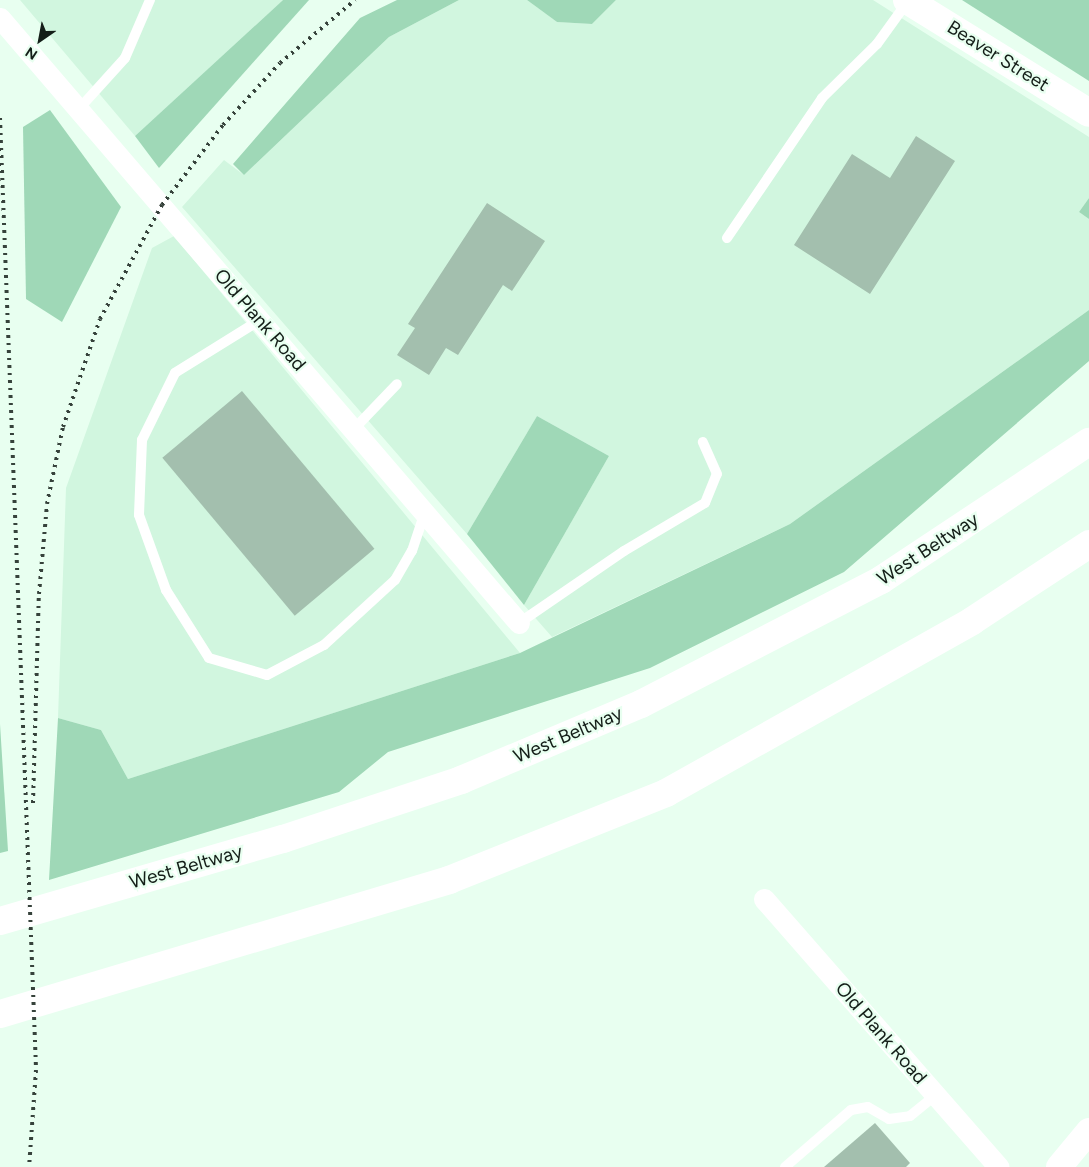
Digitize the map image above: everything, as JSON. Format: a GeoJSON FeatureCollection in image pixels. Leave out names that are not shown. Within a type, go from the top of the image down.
{"type":"FeatureCollection","features":[{"type":"Feature","properties":{"kind":"main road","name":"Beaver Street"},"geometry":{"type":"LineString","coordinates":[[908,0],[1089,112]]}},
{"type":"Feature","properties":{"kind":"main road","name":"West Beltway"},"geometry":{"type":"LineString","coordinates":[[0,921],[97,893],[461,780],[641,704],[881,580],[1089,442]]}},
{"type":"Feature","properties":{"kind":"main road"},"geometry":{"type":"LineString","coordinates":[[0,1014],[97,987],[449,880],[666,793],[972,621],[1089,544]]}},
{"type":"Feature","properties":{"kind":"street","name":"Old Plank Road"},"geometry":{"type":"LineString","coordinates":[[0,18],[426,512],[519,623]]}},
{"type":"Feature","properties":{"kind":"street","name":"Old Plank Road"},"geometry":{"type":"LineString","coordinates":[[764,899],[999,1167]]}},
{"type":"Feature","properties":{"kind":"street"},"geometry":{"type":"LineString","coordinates":[[1059,1167],[1089,1131]]}},
{"type":"Feature","properties":{"kind":"lane"},"geometry":{"type":"LineString","coordinates":[[78,110],[125,58],[150,0]]}},
{"type":"Feature","properties":{"kind":"lane"},"geometry":{"type":"LineString","coordinates":[[727,238],[822,98],[877,44],[908,0]]}},
{"type":"Feature","properties":{"kind":"lane"},"geometry":{"type":"LineString","coordinates":[[260,320],[175,373],[142,440],[139,516],[166,590],[209,658],[267,675],[324,645],[395,580],[412,551],[426,512]]}},
{"type":"Feature","properties":{"kind":"lane"},"geometry":{"type":"LineString","coordinates":[[354,429],[397,384]]}},
{"type":"Feature","properties":{"kind":"lane"},"geometry":{"type":"LineString","coordinates":[[519,623],[624,551],[705,503],[717,474],[704,442]]}},
{"type":"Feature","properties":{"kind":"lane"},"geometry":{"type":"LineString","coordinates":[[785,1167],[851,1110],[868,1107],[890,1119],[910,1116],[936,1096]]}},
{"type":"Feature","properties":{"kind":"shaded area"},"geometry":{"type":"Polygon","coordinates":[[[20,0],[283,0],[135,136],[20,0]]]}},
{"type":"Feature","properties":{"kind":"shaded area"},"geometry":{"type":"Polygon","coordinates":[[[283,0],[309,0],[159,168],[135,136],[283,0]]]}},
{"type":"Feature","properties":{"kind":"shaded area"},"geometry":{"type":"Polygon","coordinates":[[[397,0],[459,0],[389,37],[244,175],[233,164],[360,18],[397,0]]]}},
{"type":"Feature","properties":{"kind":"shaded area"},"geometry":{"type":"Polygon","coordinates":[[[459,0],[527,0],[557,22],[592,24],[616,0],[873,0],[1089,137],[1089,198],[1079,212],[1089,219],[1089,310],[790,524],[552,637],[524,605],[609,456],[537,416],[467,534],[182,207],[224,160],[244,175],[389,37],[459,0]]]}},
{"type":"Feature","properties":{"kind":"shaded area"},"geometry":{"type":"Polygon","coordinates":[[[527,0],[616,0],[592,24],[557,22],[527,0]]]}},
{"type":"Feature","properties":{"kind":"shaded area"},"geometry":{"type":"Polygon","coordinates":[[[962,0],[1089,0],[1089,81],[962,0]]]}},
{"type":"Feature","properties":{"kind":"shaded area"},"geometry":{"type":"Polygon","coordinates":[[[50,110],[121,207],[62,322],[26,299],[23,127],[50,110]]]}},
{"type":"Feature","properties":{"kind":"shaded area"},"geometry":{"type":"Polygon","coordinates":[[[1089,198],[1089,219],[1079,212],[1089,198]]]}},
{"type":"Feature","properties":{"kind":"shaded area"},"geometry":{"type":"Polygon","coordinates":[[[174,236],[520,653],[128,779],[101,730],[58,718],[66,488],[152,248],[174,236]]]}},
{"type":"Feature","properties":{"kind":"shaded area"},"geometry":{"type":"Polygon","coordinates":[[[1089,310],[1089,361],[844,572],[650,668],[388,752],[339,792],[49,880],[58,718],[101,730],[128,779],[520,653],[790,524],[1089,310]]]}},
{"type":"Feature","properties":{"kind":"shaded area"},"geometry":{"type":"Polygon","coordinates":[[[537,416],[609,456],[524,605],[467,534],[537,416]]]}},
{"type":"Feature","properties":{"kind":"shaded area"},"geometry":{"type":"Polygon","coordinates":[[[0,724],[8,851],[0,853],[0,724]]]}},
{"type":"Feature","properties":{"kind":"building"},"geometry":{"type":"Polygon","coordinates":[[[916,136],[955,161],[870,294],[794,245],[852,154],[890,178],[916,136]]]}},
{"type":"Feature","properties":{"kind":"building"},"geometry":{"type":"Polygon","coordinates":[[[487,203],[545,241],[512,291],[503,285],[458,355],[446,348],[429,375],[397,355],[415,328],[408,324],[487,203]]]}},
{"type":"Feature","properties":{"kind":"building"},"geometry":{"type":"Polygon","coordinates":[[[242,391],[374,549],[295,616],[162,458],[242,391]]]}},
{"type":"Feature","properties":{"kind":"building"},"geometry":{"type":"Polygon","coordinates":[[[875,1123],[910,1163],[906,1167],[824,1167],[875,1123]]]}},
{"type":"Feature","properties":{"kind":"railway"},"geometry":{"type":"LineString","coordinates":[[33,803],[39,594],[47,504],[63,427],[100,319],[162,205],[223,125],[280,63],[355,0]]}},
{"type":"Feature","properties":{"kind":"railway"},"geometry":{"type":"LineString","coordinates":[[0,118],[36,1070],[29,1167]]}}]}
